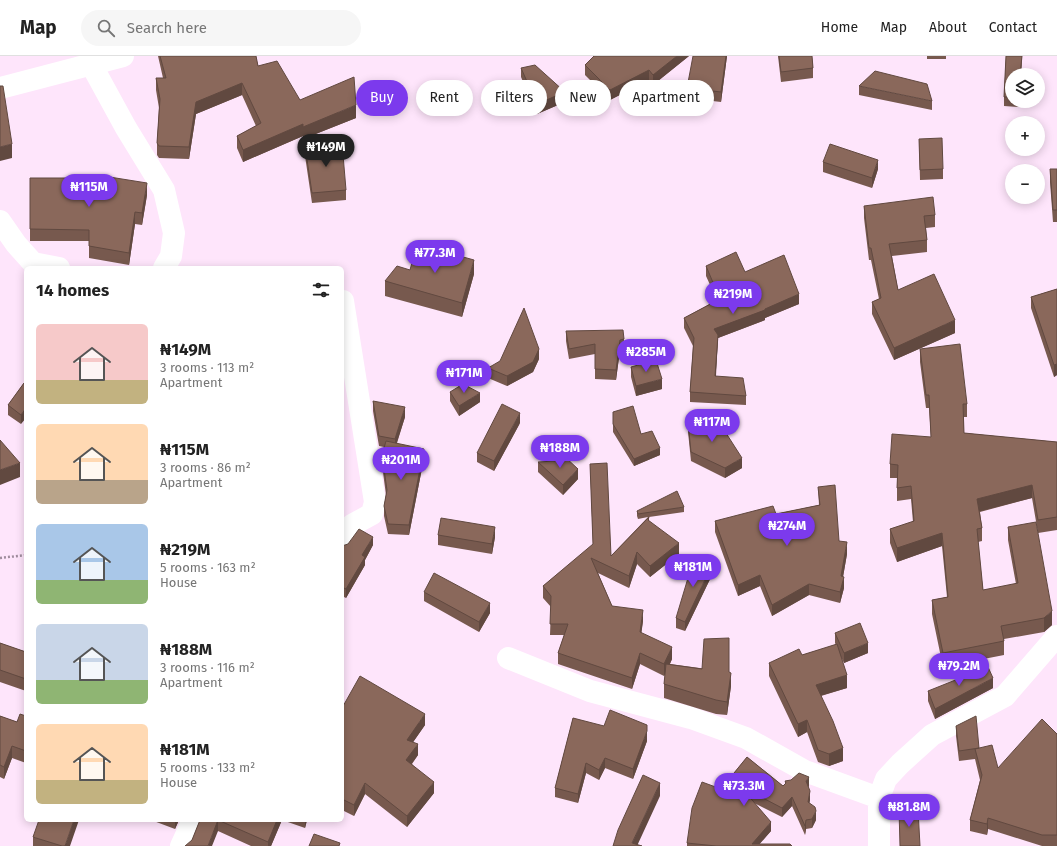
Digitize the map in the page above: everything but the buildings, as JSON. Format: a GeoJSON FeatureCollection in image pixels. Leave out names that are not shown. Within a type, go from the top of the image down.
{"type":"FeatureCollection","features":[{"type":"Feature","properties":{"kind":"street"},"geometry":{"type":"LineString","coordinates":[[0,88],[61,63],[91,64],[123,56]]}},
{"type":"Feature","properties":{"kind":"street"},"geometry":{"type":"LineString","coordinates":[[91,64],[126,128],[164,190],[174,233],[171,256],[165,266]]}},
{"type":"Feature","properties":{"kind":"street"},"geometry":{"type":"LineString","coordinates":[[0,221],[16,244],[33,263],[49,266]]}},
{"type":"Feature","properties":{"kind":"street"},"geometry":{"type":"LineString","coordinates":[[344,307],[374,502],[372,514],[352,525],[344,539]]}},
{"type":"Feature","properties":{"kind":"street"},"geometry":{"type":"LineString","coordinates":[[879,846],[878,798],[886,779],[932,735],[1005,696],[1057,636]]}},
{"type":"Feature","properties":{"kind":"street"},"geometry":{"type":"LineString","coordinates":[[508,658],[590,691],[691,718],[746,738],[805,771],[878,798]]}},
{"type":"Feature","properties":{"kind":"street"},"geometry":{"type":"LineString","coordinates":[[181,846],[192,822]]}},
{"type":"Feature","properties":{"kind":"path"},"geometry":{"type":"LineString","coordinates":[[0,558],[24,555]]}}]}
